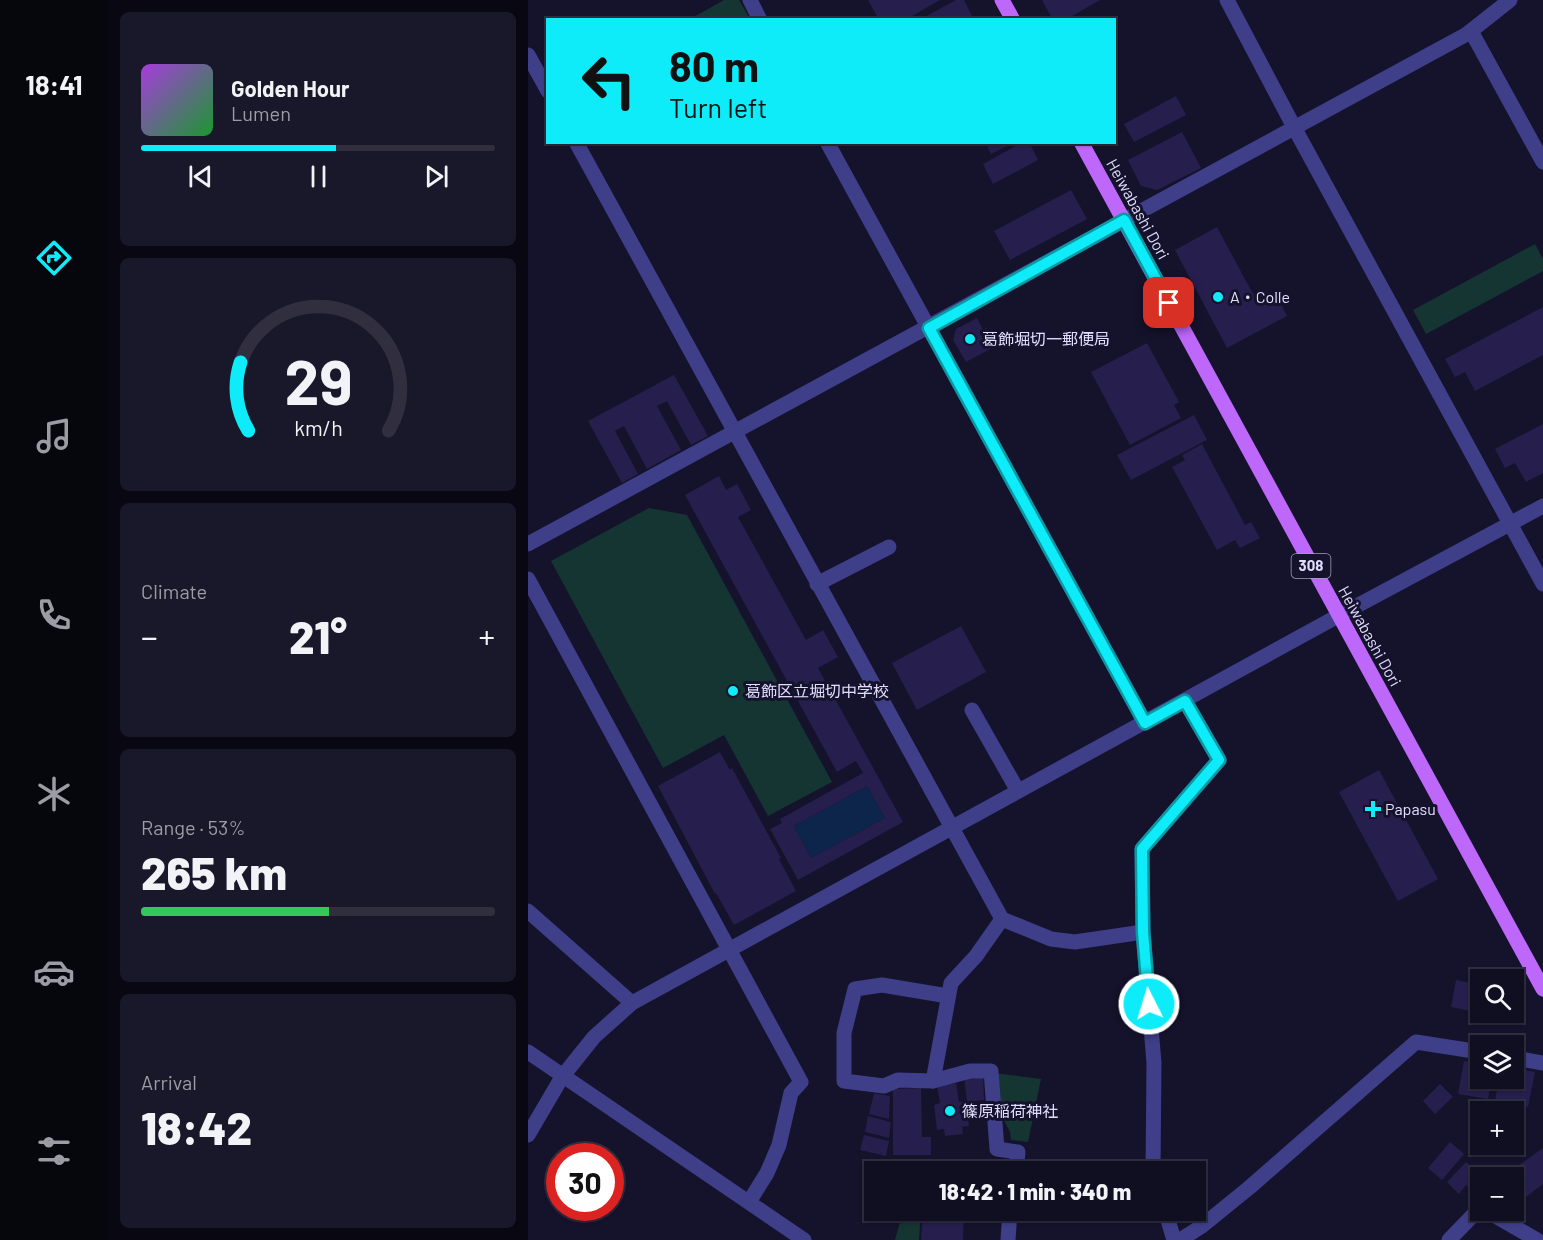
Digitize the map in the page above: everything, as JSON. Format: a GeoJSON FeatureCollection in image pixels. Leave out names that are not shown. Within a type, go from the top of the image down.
{"type":"FeatureCollection","features":[{"type":"Feature","properties":{"kind":"main road"},"geometry":{"type":"LineString","coordinates":[[1002,0],[1011,18]]}},
{"type":"Feature","properties":{"kind":"main road","name":"Heiwabashi Dori"},"geometry":{"type":"LineString","coordinates":[[1082,144],[1543,989]]}},
{"type":"Feature","properties":{"kind":"street"},"geometry":{"type":"LineString","coordinates":[[750,0],[759,18]]}},
{"type":"Feature","properties":{"kind":"street"},"geometry":{"type":"LineString","coordinates":[[1227,0],[1543,584]]}},
{"type":"Feature","properties":{"kind":"street"},"geometry":{"type":"LineString","coordinates":[[528,544],[1295,129],[1471,31],[1509,0]]}},
{"type":"Feature","properties":{"kind":"street"},"geometry":{"type":"LineString","coordinates":[[1471,31],[1543,162]]}},
{"type":"Feature","properties":{"kind":"street"},"geometry":{"type":"LineString","coordinates":[[528,55],[546,87]]}},
{"type":"Feature","properties":{"kind":"street"},"geometry":{"type":"LineString","coordinates":[[577,144],[950,828],[1002,919],[1051,939],[1075,942],[1143,932]]}},
{"type":"Feature","properties":{"kind":"street"},"geometry":{"type":"LineString","coordinates":[[828,144],[1145,723]]}},
{"type":"Feature","properties":{"kind":"street"},"geometry":{"type":"LineString","coordinates":[[528,1135],[562,1077],[594,1037],[632,1002],[1543,506]]}},
{"type":"Feature","properties":{"kind":"street"},"geometry":{"type":"LineString","coordinates":[[817,584],[889,547]]}},
{"type":"Feature","properties":{"kind":"street"},"geometry":{"type":"LineString","coordinates":[[528,579],[801,1082],[791,1093],[779,1145],[767,1173],[749,1202]]}},
{"type":"Feature","properties":{"kind":"street"},"geometry":{"type":"LineString","coordinates":[[1153,1161],[1154,1063],[1143,932],[1142,849],[1219,760],[1185,701]]}},
{"type":"Feature","properties":{"kind":"street"},"geometry":{"type":"LineString","coordinates":[[972,710],[1018,791]]}},
{"type":"Feature","properties":{"kind":"street"},"geometry":{"type":"LineString","coordinates":[[528,912],[632,1002]]}},
{"type":"Feature","properties":{"kind":"street"},"geometry":{"type":"LineString","coordinates":[[933,1081],[951,983],[976,956],[1002,919]]}},
{"type":"Feature","properties":{"kind":"street"},"geometry":{"type":"LineString","coordinates":[[948,996],[882,985],[855,989],[844,1033],[844,1081],[884,1086],[898,1080],[933,1081],[970,1071],[991,1071],[997,1149],[1018,1152],[1017,1161]]}},
{"type":"Feature","properties":{"kind":"street"},"geometry":{"type":"LineString","coordinates":[[1180,1240],[1202,1226],[1250,1187],[1416,1042],[1470,1050]]}},
{"type":"Feature","properties":{"kind":"street"},"geometry":{"type":"LineString","coordinates":[[528,1052],[804,1240]]}},
{"type":"Feature","properties":{"kind":"street"},"geometry":{"type":"LineString","coordinates":[[1524,1060],[1543,1063]]}},
{"type":"Feature","properties":{"kind":"street"},"geometry":{"type":"LineString","coordinates":[[1449,1240],[1470,1218]]}},
{"type":"Feature","properties":{"kind":"street"},"geometry":{"type":"LineString","coordinates":[[1008,1240],[1009,1221]]}},
{"type":"Feature","properties":{"kind":"street"},"geometry":{"type":"LineString","coordinates":[[1168,1221],[1174,1240]]}},
{"type":"Feature","properties":{"kind":"street"},"geometry":{"type":"LineString","coordinates":[[1504,1221],[1537,1240]]}},
{"type":"Feature","properties":{"kind":"green space"},"geometry":{"type":"Polygon","coordinates":[[[724,0],[739,0],[749,18],[692,18],[724,0]]]}},
{"type":"Feature","properties":{"kind":"green space"},"geometry":{"type":"Polygon","coordinates":[[[1535,244],[1543,259],[1543,271],[1426,334],[1413,310],[1535,244]]]}},
{"type":"Feature","properties":{"kind":"green space"},"geometry":{"type":"Polygon","coordinates":[[[649,508],[687,515],[832,782],[768,816],[724,735],[663,768],[551,561],[649,508]]]}},
{"type":"Feature","properties":{"kind":"green space"},"geometry":{"type":"Polygon","coordinates":[[[994,1073],[1041,1079],[1028,1142],[1011,1140],[1010,1132],[997,1106],[994,1073]]]}},
{"type":"Feature","properties":{"kind":"green space"},"geometry":{"type":"Polygon","coordinates":[[[900,1221],[920,1221],[919,1240],[895,1240],[900,1221]]]}},
{"type":"Feature","properties":{"kind":"water"},"geometry":{"type":"Polygon","coordinates":[[[867,786],[885,818],[811,858],[794,826],[867,786]]]}},
{"type":"Feature","properties":{"kind":"building"},"geometry":{"type":"Polygon","coordinates":[[[868,0],[940,0],[908,18],[878,18],[868,0]]]}},
{"type":"Feature","properties":{"kind":"building"},"geometry":{"type":"Polygon","coordinates":[[[956,0],[964,0],[973,18],[923,18],[956,0]]]}},
{"type":"Feature","properties":{"kind":"building"},"geometry":{"type":"Polygon","coordinates":[[[1042,0],[1100,0],[1068,18],[1052,18],[1042,0]]]}},
{"type":"Feature","properties":{"kind":"building"},"geometry":{"type":"Polygon","coordinates":[[[1176,96],[1186,115],[1134,142],[1124,124],[1176,96]]]}},
{"type":"Feature","properties":{"kind":"building"},"geometry":{"type":"Polygon","coordinates":[[[1182,132],[1201,168],[1157,190],[1141,186],[1128,160],[1182,132]]]}},
{"type":"Feature","properties":{"kind":"building"},"geometry":{"type":"Polygon","coordinates":[[[986,144],[1011,144],[991,154],[986,144]]]}},
{"type":"Feature","properties":{"kind":"building"},"geometry":{"type":"Polygon","coordinates":[[[1019,144],[1030,144],[1038,160],[993,184],[983,164],[1019,144]]]}},
{"type":"Feature","properties":{"kind":"building"},"geometry":{"type":"Polygon","coordinates":[[[1071,190],[1087,219],[1010,260],[994,231],[1071,190]]]}},
{"type":"Feature","properties":{"kind":"building"},"geometry":{"type":"Polygon","coordinates":[[[1217,227],[1253,294],[1259,291],[1263,300],[1275,293],[1287,316],[1227,348],[1175,250],[1217,227]]]}},
{"type":"Feature","properties":{"kind":"building"},"geometry":{"type":"Polygon","coordinates":[[[1543,307],[1543,355],[1475,391],[1465,372],[1455,377],[1445,359],[1543,307]]]}},
{"type":"Feature","properties":{"kind":"building"},"geometry":{"type":"Polygon","coordinates":[[[977,318],[983,330],[986,328],[996,346],[966,362],[953,340],[956,329],[977,318]]]}},
{"type":"Feature","properties":{"kind":"building"},"geometry":{"type":"Polygon","coordinates":[[[1147,343],[1179,402],[1174,405],[1181,418],[1130,445],[1091,372],[1147,343]]]}},
{"type":"Feature","properties":{"kind":"building"},"geometry":{"type":"Polygon","coordinates":[[[674,375],[708,436],[691,445],[667,401],[657,406],[681,450],[647,469],[624,426],[615,431],[638,474],[622,483],[588,421],[674,375]]]}},
{"type":"Feature","properties":{"kind":"building"},"geometry":{"type":"Polygon","coordinates":[[[1194,415],[1207,440],[1131,480],[1117,455],[1194,415]]]}},
{"type":"Feature","properties":{"kind":"building"},"geometry":{"type":"Polygon","coordinates":[[[1543,424],[1543,473],[1526,482],[1515,463],[1505,468],[1495,449],[1543,424]]]}},
{"type":"Feature","properties":{"kind":"building"},"geometry":{"type":"Polygon","coordinates":[[[1202,444],[1245,525],[1251,522],[1260,538],[1240,548],[1235,540],[1217,550],[1172,467],[1185,460],[1182,455],[1202,444]]]}},
{"type":"Feature","properties":{"kind":"building"},"geometry":{"type":"Polygon","coordinates":[[[719,476],[726,490],[737,484],[751,510],[738,517],[806,640],[823,630],[838,657],[818,668],[903,822],[798,880],[770,829],[782,823],[780,819],[863,773],[856,761],[837,772],[685,495],[719,476]],[[867,786],[794,826],[811,858],[885,818],[867,786]]]}},
{"type":"Feature","properties":{"kind":"building"},"geometry":{"type":"Polygon","coordinates":[[[961,626],[986,672],[917,710],[892,663],[961,626]]]}},
{"type":"Feature","properties":{"kind":"building"},"geometry":{"type":"Polygon","coordinates":[[[720,752],[730,770],[732,768],[781,858],[779,859],[796,891],[734,925],[658,786],[720,752]]]}},
{"type":"Feature","properties":{"kind":"building"},"geometry":{"type":"Polygon","coordinates":[[[1379,770],[1438,879],[1398,901],[1339,792],[1379,770]]]}},
{"type":"Feature","properties":{"kind":"building"},"geometry":{"type":"Polygon","coordinates":[[[1456,980],[1470,983],[1470,1011],[1451,1007],[1456,980]]]}},
{"type":"Feature","properties":{"kind":"building"},"geometry":{"type":"Polygon","coordinates":[[[1464,1061],[1470,1062],[1470,1089],[1490,1089],[1488,1099],[1458,1094],[1464,1061]]]}},
{"type":"Feature","properties":{"kind":"building"},"geometry":{"type":"Polygon","coordinates":[[[1524,1070],[1535,1072],[1528,1107],[1524,1106],[1524,1101],[1495,1101],[1497,1089],[1524,1089],[1524,1070]]]}},
{"type":"Feature","properties":{"kind":"building"},"geometry":{"type":"Polygon","coordinates":[[[983,1075],[984,1100],[967,1102],[964,1077],[983,1075]]]}},
{"type":"Feature","properties":{"kind":"building"},"geometry":{"type":"Polygon","coordinates":[[[956,1083],[959,1102],[965,1101],[969,1126],[962,1127],[963,1134],[945,1136],[944,1129],[937,1130],[934,1105],[940,1103],[937,1086],[956,1083]]]}},
{"type":"Feature","properties":{"kind":"building"},"geometry":{"type":"Polygon","coordinates":[[[1440,1084],[1453,1097],[1435,1114],[1423,1101],[1440,1084]]]}},
{"type":"Feature","properties":{"kind":"building"},"geometry":{"type":"Polygon","coordinates":[[[921,1088],[922,1137],[931,1137],[931,1155],[893,1155],[893,1089],[921,1088]]]}},
{"type":"Feature","properties":{"kind":"building"},"geometry":{"type":"Polygon","coordinates":[[[874,1093],[890,1096],[889,1119],[869,1114],[874,1093]]]}},
{"type":"Feature","properties":{"kind":"building"},"geometry":{"type":"Polygon","coordinates":[[[868,1116],[891,1122],[889,1138],[865,1132],[868,1116]]]}},
{"type":"Feature","properties":{"kind":"building"},"geometry":{"type":"Polygon","coordinates":[[[864,1135],[889,1141],[886,1156],[860,1150],[864,1135]]]}},
{"type":"Feature","properties":{"kind":"building"},"geometry":{"type":"Polygon","coordinates":[[[1450,1142],[1464,1154],[1442,1180],[1428,1168],[1450,1142]]]}},
{"type":"Feature","properties":{"kind":"building"},"geometry":{"type":"Polygon","coordinates":[[[1543,1148],[1543,1184],[1524,1198],[1524,1167],[1516,1167],[1543,1148]]]}},
{"type":"Feature","properties":{"kind":"building"},"geometry":{"type":"Polygon","coordinates":[[[1466,1162],[1471,1167],[1470,1189],[1466,1185],[1459,1194],[1447,1182],[1466,1162]]]}},
{"type":"Feature","properties":{"kind":"building"},"geometry":{"type":"Polygon","coordinates":[[[922,1221],[964,1221],[963,1240],[921,1240],[922,1221]]]}},
{"type":"Feature","properties":{"kind":"place","name":"A・Colle"},"geometry":{"type":"Point","coordinates":[1218,297]}},
{"type":"Feature","properties":{"kind":"place","name":"葛飾堀切一郵便局"},"geometry":{"type":"Point","coordinates":[970,339]}},
{"type":"Feature","properties":{"kind":"place","name":"葛飾区立堀切中学校"},"geometry":{"type":"Point","coordinates":[733,691]}},
{"type":"Feature","properties":{"kind":"place","name":"Papasu"},"geometry":{"type":"Point","coordinates":[1373,809]}},
{"type":"Feature","properties":{"kind":"place","name":"篠原稲荷神社"},"geometry":{"type":"Point","coordinates":[950,1111]}},
{"type":"Feature","properties":{"kind":"route"},"geometry":{"type":"LineString","coordinates":[[1149,1004],[1143,932],[1142,849],[1219,760],[1185,701],[1145,723],[929,328],[1124,220],[1169,303]]}}]}
